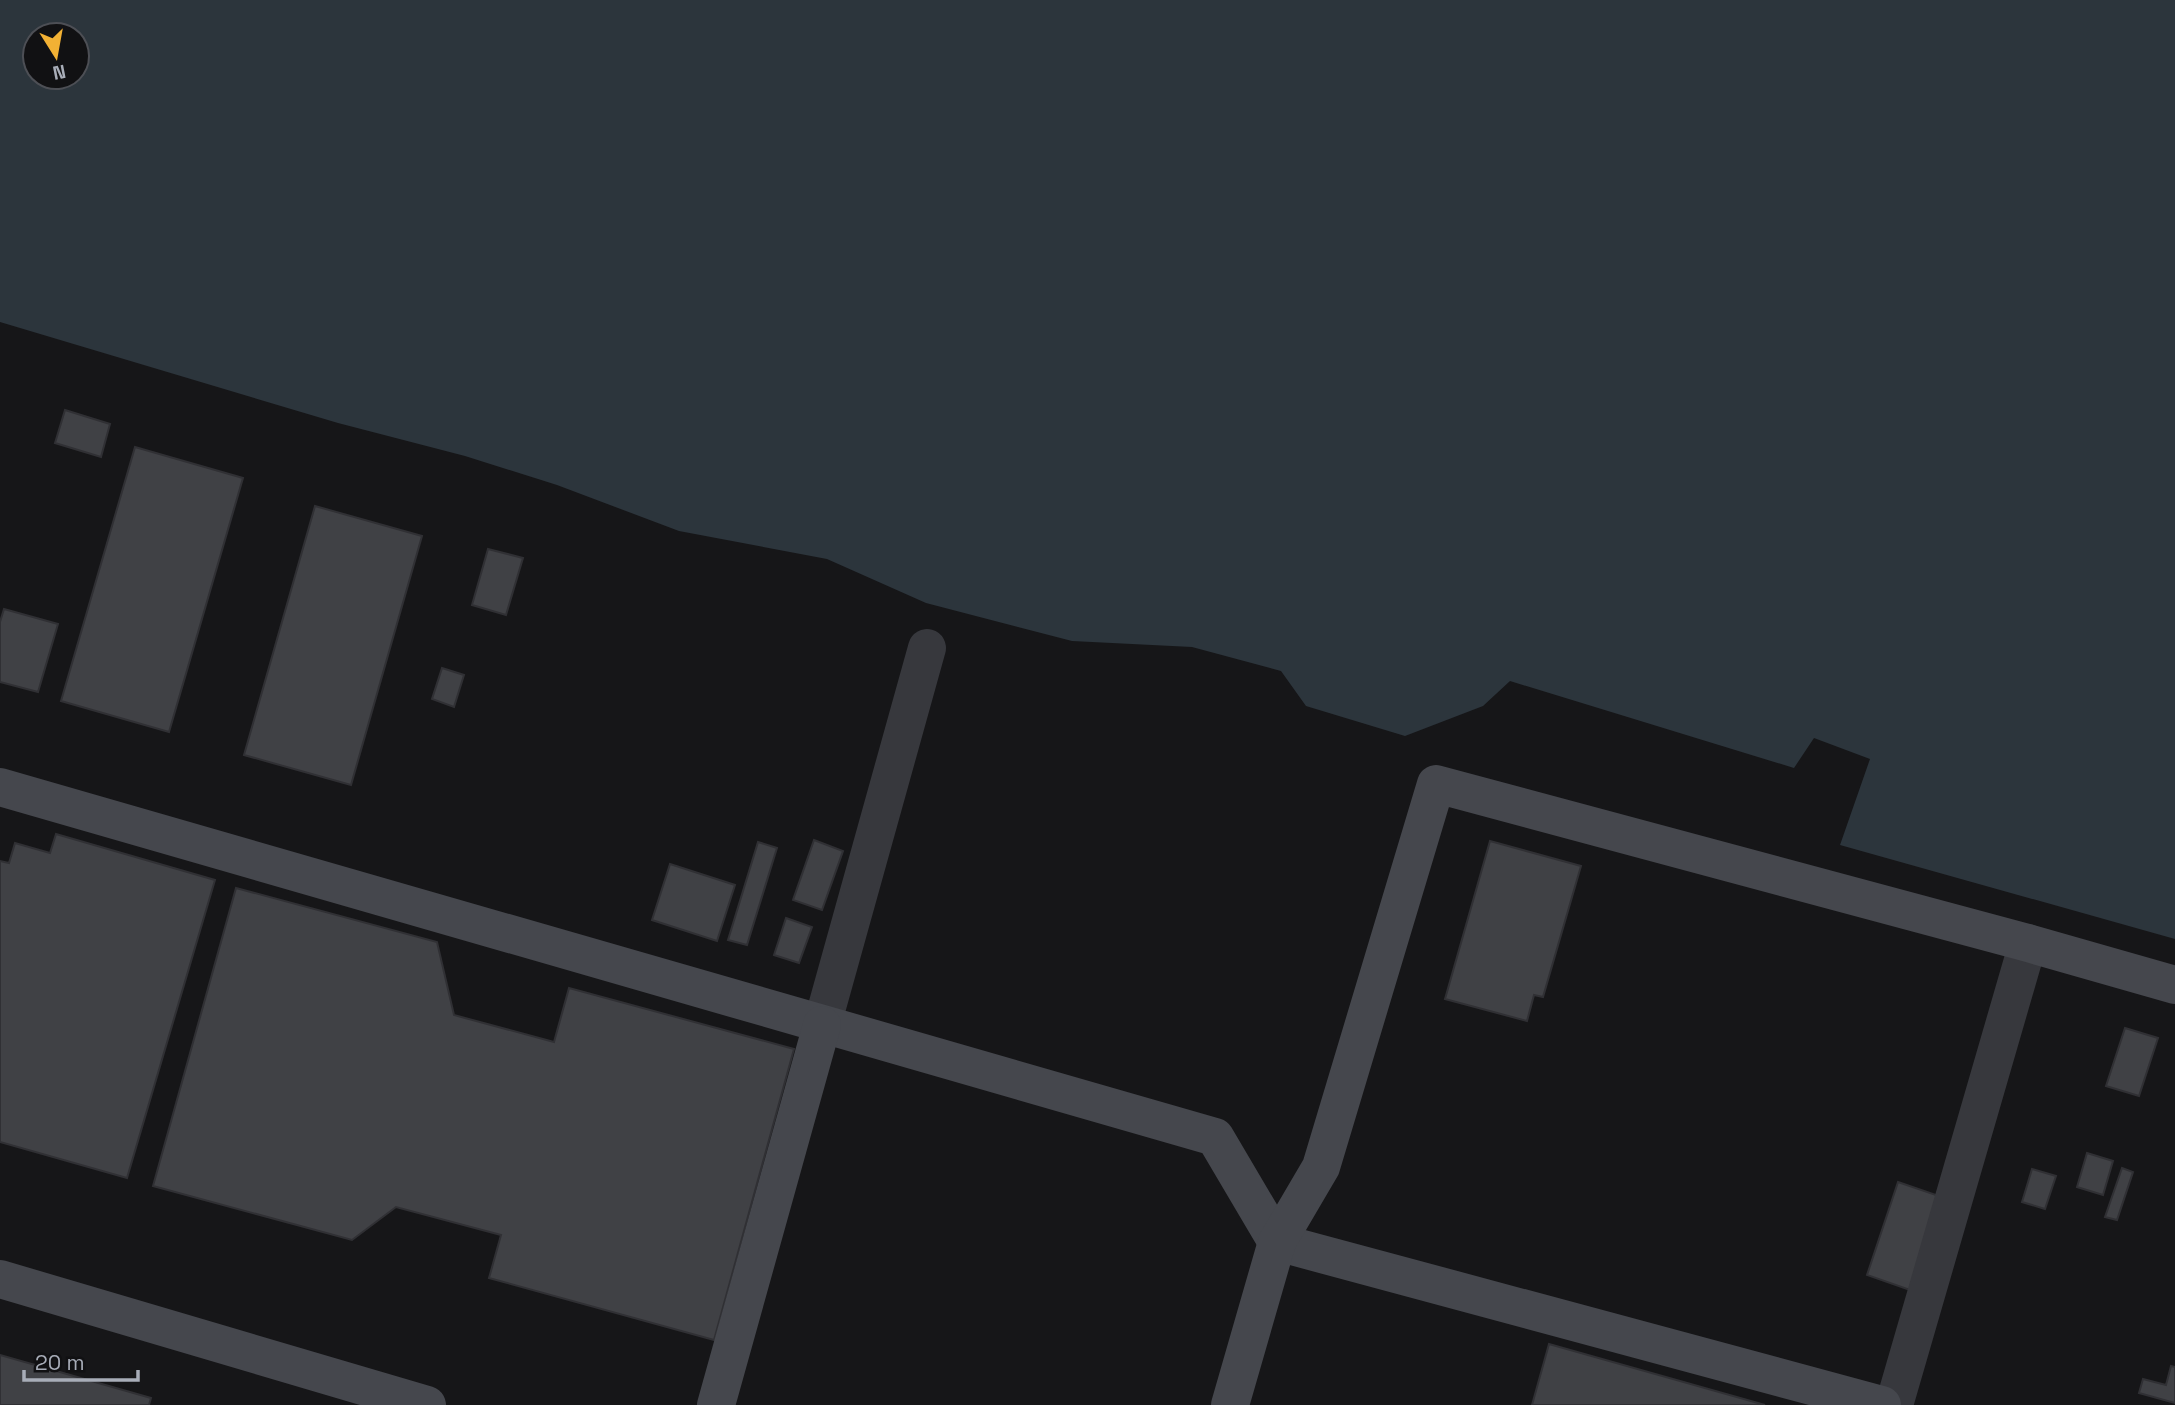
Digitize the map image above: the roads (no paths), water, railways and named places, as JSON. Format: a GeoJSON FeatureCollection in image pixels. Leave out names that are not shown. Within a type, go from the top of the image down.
{"type":"FeatureCollection","features":[{"type":"Feature","properties":{"kind":"street"},"geometry":{"type":"LineString","coordinates":[[716,1405],[927,648]]}},
{"type":"Feature","properties":{"kind":"street"},"geometry":{"type":"LineString","coordinates":[[1230,1405],[1277,1242],[1321,1167],[1436,784],[2175,985]]}},
{"type":"Feature","properties":{"kind":"street"},"geometry":{"type":"LineString","coordinates":[[0,788],[1215,1138],[1277,1242],[1882,1405]]}},
{"type":"Feature","properties":{"kind":"street"},"geometry":{"type":"LineString","coordinates":[[1895,1405],[2028,943]]}},
{"type":"Feature","properties":{"kind":"street"},"geometry":{"type":"LineString","coordinates":[[0,1279],[428,1405]]}}]}
